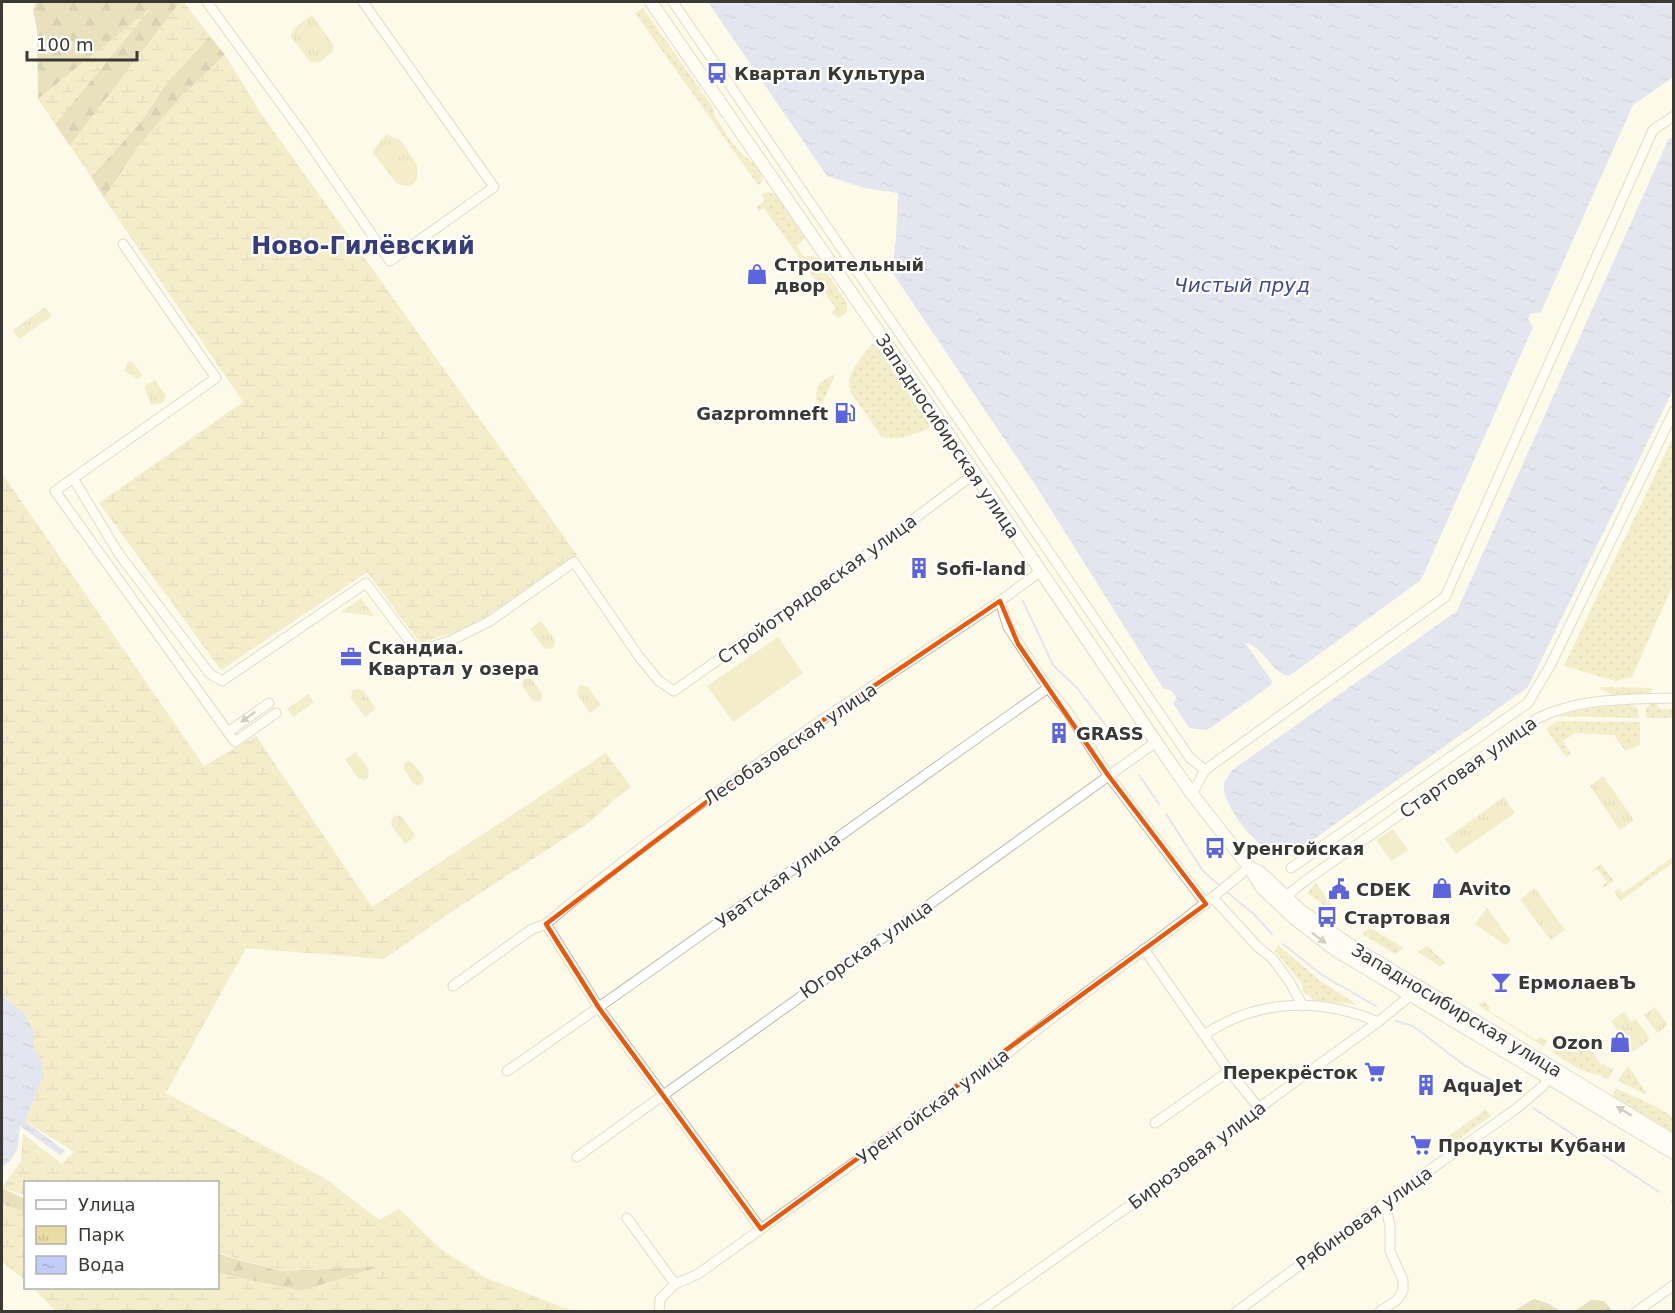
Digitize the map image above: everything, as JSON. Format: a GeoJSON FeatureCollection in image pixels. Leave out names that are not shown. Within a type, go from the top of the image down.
{"type":"FeatureCollection","features":[{"type":"Feature","properties":{"kind":"main road","name":"Западносибирская улица"},"geometry":{"type":"LineString","coordinates":[[651,2],[917,388],[1156,742],[1192,794],[1249,867],[1262,888],[1300,910],[1348,944],[1674,1141]]}},
{"type":"Feature","properties":{"kind":"main road","name":"Западносибирская улица"},"geometry":{"type":"LineString","coordinates":[[1281,899],[1311,932],[1334,949],[1674,1153]]}},
{"type":"Feature","properties":{"kind":"street"},"geometry":{"type":"LineString","coordinates":[[207,2],[303,134],[390,261],[494,187],[363,2]]}},
{"type":"Feature","properties":{"kind":"street"},"geometry":{"type":"LineString","coordinates":[[674,2],[1190,758],[1205,770]]}},
{"type":"Feature","properties":{"kind":"street"},"geometry":{"type":"LineString","coordinates":[[1192,794],[1205,770],[1445,597],[1653,130],[1674,116]]}},
{"type":"Feature","properties":{"kind":"street"},"geometry":{"type":"LineString","coordinates":[[751,146],[766,136]]}},
{"type":"Feature","properties":{"kind":"street"},"geometry":{"type":"LineString","coordinates":[[123,244],[216,378],[55,491],[235,742],[276,713]]}},
{"type":"Feature","properties":{"kind":"street"},"geometry":{"type":"LineString","coordinates":[[833,267],[848,257]]}},
{"type":"Feature","properties":{"kind":"street"},"geometry":{"type":"LineString","coordinates":[[917,388],[932,382]]}},
{"type":"Feature","properties":{"kind":"street"},"geometry":{"type":"LineString","coordinates":[[1291,868],[1527,702],[1550,666],[1674,411]]}},
{"type":"Feature","properties":{"kind":"street","name":"Стройотрядовская улица"},"geometry":{"type":"LineString","coordinates":[[74,478],[119,554],[210,674],[222,681],[366,583],[417,651],[450,641],[490,621],[574,562],[640,658],[659,681],[674,691],[852,565],[974,474]]}},
{"type":"Feature","properties":{"kind":"street","name":"Лесобазовская улица"},"geometry":{"type":"LineString","coordinates":[[453,986],[532,929],[546,924],[663,831],[728,785],[1000,602],[1041,571]]}},
{"type":"Feature","properties":{"kind":"street"},"geometry":{"type":"LineString","coordinates":[[1048,582],[1063,572]]}},
{"type":"Feature","properties":{"kind":"street"},"geometry":{"type":"LineString","coordinates":[[1000,602],[1008,627],[1048,688],[1067,711],[1108,776],[1209,901],[1272,958],[1289,981],[1303,1006]]}},
{"type":"Feature","properties":{"kind":"street"},"geometry":{"type":"LineString","coordinates":[[1087,640],[1103,629]]}},
{"type":"Feature","properties":{"kind":"street"},"geometry":{"type":"LineString","coordinates":[[1122,692],[1138,681]]}},
{"type":"Feature","properties":{"kind":"street","name":"Уватская улица"},"geometry":{"type":"LineString","coordinates":[[507,1071],[1048,688]]}},
{"type":"Feature","properties":{"kind":"street","name":"Стартовая улица"},"geometry":{"type":"LineString","coordinates":[[1281,899],[1538,718],[1559,709],[1583,703],[1674,698]]}},
{"type":"Feature","properties":{"kind":"street"},"geometry":{"type":"LineString","coordinates":[[228,732],[269,703]]}},
{"type":"Feature","properties":{"kind":"street","name":"Югорская улица"},"geometry":{"type":"LineString","coordinates":[[577,1157],[1156,742]]}},
{"type":"Feature","properties":{"kind":"street","name":"Уренгойская улица"},"geometry":{"type":"LineString","coordinates":[[675,1284],[698,1274],[1009,1052],[1050,1017],[1209,901],[1249,867]]}},
{"type":"Feature","properties":{"kind":"street"},"geometry":{"type":"LineString","coordinates":[[546,924],[599,1008],[761,1229]]}},
{"type":"Feature","properties":{"kind":"street"},"geometry":{"type":"LineString","coordinates":[[1144,949],[1229,1071],[1259,1108]]}},
{"type":"Feature","properties":{"kind":"street","name":"Бирюзовая улица"},"geometry":{"type":"LineString","coordinates":[[980,1311],[1190,1163],[1259,1108],[1378,1022],[1411,995]]}},
{"type":"Feature","properties":{"kind":"street"},"geometry":{"type":"LineString","coordinates":[[1204,1035],[1223,1022],[1249,1012],[1279,1007],[1323,1006],[1355,1012],[1378,1022]]}},
{"type":"Feature","properties":{"kind":"street"},"geometry":{"type":"LineString","coordinates":[[1155,1124],[1229,1071]]}},
{"type":"Feature","properties":{"kind":"street","name":"Рябиновая улица"},"geometry":{"type":"LineString","coordinates":[[1236,1311],[1516,1109],[1548,1079]]}},
{"type":"Feature","properties":{"kind":"street"},"geometry":{"type":"LineString","coordinates":[[1379,1311],[1397,1300],[1403,1291],[1403,1280],[1390,1251],[1390,1226],[1385,1203]]}},
{"type":"Feature","properties":{"kind":"street"},"geometry":{"type":"LineString","coordinates":[[627,1218],[675,1284],[660,1299],[659,1311]]}},
{"type":"Feature","properties":{"kind":"street"},"geometry":{"type":"LineString","coordinates":[[1636,1311],[1674,1285]]}},
{"type":"Feature","properties":{"kind":"highlighted area"},"geometry":{"type":"Polygon","coordinates":[[[1000,601],[1018,644],[1108,775],[1206,904],[761,1229],[599,1008],[546,924],[746,772],[1000,601]]]}},
{"type":"Feature","properties":{"kind":"green space"},"geometry":{"type":"Polygon","coordinates":[[[36,2],[180,2],[70,146],[55,124],[149,10],[38,99],[37,30],[33,10],[36,2]]]}},
{"type":"Feature","properties":{"kind":"green space"},"geometry":{"type":"Polygon","coordinates":[[[180,2],[184,2],[210,36],[166,84],[141,122],[91,177],[70,146],[180,2]]]}},
{"type":"Feature","properties":{"kind":"green space"},"geometry":{"type":"Polygon","coordinates":[[[152,7],[55,124],[38,99],[152,7]]]}},
{"type":"Feature","properties":{"kind":"green space"},"geometry":{"type":"Polygon","coordinates":[[[643,8],[714,109],[714,115],[733,143],[758,167],[762,182],[758,185],[635,13],[643,8]]]}},
{"type":"Feature","properties":{"kind":"green space"},"geometry":{"type":"Polygon","coordinates":[[[312,15],[334,46],[332,52],[320,62],[311,63],[291,37],[293,29],[312,15]]]}},
{"type":"Feature","properties":{"kind":"green space"},"geometry":{"type":"Polygon","coordinates":[[[210,36],[225,55],[180,98],[138,147],[104,198],[91,177],[141,122],[166,84],[210,36]]]}},
{"type":"Feature","properties":{"kind":"green space"},"geometry":{"type":"Polygon","coordinates":[[[225,55],[260,112],[577,555],[469,628],[420,643],[367,572],[221,670],[99,503],[243,402],[104,198],[138,147],[180,98],[225,55]]]}},
{"type":"Feature","properties":{"kind":"green space"},"geometry":{"type":"Polygon","coordinates":[[[386,134],[400,140],[417,164],[417,180],[410,186],[397,184],[372,152],[386,134]]]}},
{"type":"Feature","properties":{"kind":"green space"},"geometry":{"type":"Polygon","coordinates":[[[774,193],[779,198],[806,237],[797,247],[803,256],[816,257],[847,303],[847,312],[838,318],[831,312],[836,309],[764,208],[759,211],[756,207],[765,201],[761,194],[774,193]]]}},
{"type":"Feature","properties":{"kind":"green space"},"geometry":{"type":"Polygon","coordinates":[[[45,307],[52,316],[19,339],[13,330],[45,307]]]}},
{"type":"Feature","properties":{"kind":"green space"},"geometry":{"type":"Polygon","coordinates":[[[872,344],[876,345],[930,425],[929,429],[899,438],[881,436],[850,391],[852,372],[872,344]]]}},
{"type":"Feature","properties":{"kind":"green space"},"geometry":{"type":"Polygon","coordinates":[[[128,362],[133,362],[142,375],[138,379],[124,371],[128,362]]]}},
{"type":"Feature","properties":{"kind":"green space"},"geometry":{"type":"Polygon","coordinates":[[[836,373],[821,406],[816,398],[820,383],[836,373]]]}},
{"type":"Feature","properties":{"kind":"green space"},"geometry":{"type":"Polygon","coordinates":[[[155,380],[166,396],[163,403],[151,405],[144,386],[155,380]]]}},
{"type":"Feature","properties":{"kind":"green space"},"geometry":{"type":"Polygon","coordinates":[[[1673,437],[1673,585],[1632,677],[1615,681],[1564,666],[1673,437]]]}},
{"type":"Feature","properties":{"kind":"green space"},"geometry":{"type":"Polygon","coordinates":[[[2,473],[204,766],[256,736],[372,907],[606,753],[631,787],[590,822],[448,914],[384,959],[246,948],[166,1093],[326,1179],[379,1220],[399,1209],[441,1249],[486,1278],[573,1311],[57,1312],[34,1289],[219,1289],[219,1273],[301,1291],[381,1266],[280,1271],[219,1253],[219,1181],[24,1181],[24,1195],[2,1188],[21,1161],[23,1134],[62,1164],[74,1152],[25,1121],[32,1106],[42,1062],[7,999],[2,996],[2,473]]]}},
{"type":"Feature","properties":{"kind":"green space"},"geometry":{"type":"Polygon","coordinates":[[[361,598],[374,616],[341,612],[361,598]]]}},
{"type":"Feature","properties":{"kind":"green space"},"geometry":{"type":"Polygon","coordinates":[[[541,621],[555,640],[554,647],[550,649],[544,648],[530,629],[541,621]]]}},
{"type":"Feature","properties":{"kind":"green space"},"geometry":{"type":"Polygon","coordinates":[[[778,637],[803,673],[733,722],[707,686],[778,637]]]}},
{"type":"Feature","properties":{"kind":"green space"},"geometry":{"type":"Polygon","coordinates":[[[526,678],[532,679],[542,694],[542,700],[533,701],[522,686],[526,678]]]}},
{"type":"Feature","properties":{"kind":"green space"},"geometry":{"type":"Polygon","coordinates":[[[581,685],[588,687],[601,705],[590,713],[577,694],[581,685]]]}},
{"type":"Feature","properties":{"kind":"green space"},"geometry":{"type":"Polygon","coordinates":[[[1601,687],[1652,688],[1651,693],[1613,695],[1600,689],[1601,687]]]}},
{"type":"Feature","properties":{"kind":"green space"},"geometry":{"type":"Polygon","coordinates":[[[363,690],[376,709],[365,717],[351,698],[352,691],[363,690]]]}},
{"type":"Feature","properties":{"kind":"green space"},"geometry":{"type":"Polygon","coordinates":[[[308,694],[314,702],[293,717],[287,709],[308,694]]]}},
{"type":"Feature","properties":{"kind":"green space"},"geometry":{"type":"Polygon","coordinates":[[[1650,704],[1656,704],[1661,709],[1673,709],[1673,718],[1646,718],[1646,708],[1650,704]]]}},
{"type":"Feature","properties":{"kind":"green space"},"geometry":{"type":"Polygon","coordinates":[[[1633,705],[1638,709],[1639,718],[1559,716],[1586,709],[1633,705]]]}},
{"type":"Feature","properties":{"kind":"green space"},"geometry":{"type":"Polygon","coordinates":[[[1557,721],[1640,722],[1640,745],[1625,751],[1614,735],[1575,733],[1563,741],[1571,754],[1566,757],[1546,729],[1557,721]]]}},
{"type":"Feature","properties":{"kind":"green space"},"geometry":{"type":"Polygon","coordinates":[[[356,752],[369,770],[365,780],[358,778],[345,759],[356,752]]]}},
{"type":"Feature","properties":{"kind":"green space"},"geometry":{"type":"Polygon","coordinates":[[[408,761],[413,763],[424,778],[423,783],[419,786],[414,784],[404,770],[404,764],[408,761]]]}},
{"type":"Feature","properties":{"kind":"green space"},"geometry":{"type":"Polygon","coordinates":[[[1603,776],[1634,820],[1620,830],[1590,786],[1603,776]]]}},
{"type":"Feature","properties":{"kind":"green space"},"geometry":{"type":"Polygon","coordinates":[[[1504,797],[1515,813],[1456,854],[1445,839],[1504,797]]]}},
{"type":"Feature","properties":{"kind":"green space"},"geometry":{"type":"Polygon","coordinates":[[[396,815],[402,817],[416,836],[405,844],[391,825],[392,818],[396,815]]]}},
{"type":"Feature","properties":{"kind":"green space"},"geometry":{"type":"Polygon","coordinates":[[[1393,829],[1401,840],[1384,851],[1376,840],[1393,829]]]}},
{"type":"Feature","properties":{"kind":"green space"},"geometry":{"type":"Polygon","coordinates":[[[1401,840],[1408,850],[1391,861],[1384,851],[1401,840]]]}},
{"type":"Feature","properties":{"kind":"green space"},"geometry":{"type":"Polygon","coordinates":[[[1673,857],[1673,863],[1620,901],[1614,892],[1619,888],[1623,893],[1673,857]]]}},
{"type":"Feature","properties":{"kind":"green space"},"geometry":{"type":"Polygon","coordinates":[[[1601,864],[1614,881],[1604,888],[1602,886],[1607,882],[1597,869],[1592,872],[1601,864]]]}},
{"type":"Feature","properties":{"kind":"green space"},"geometry":{"type":"Polygon","coordinates":[[[1316,883],[1337,912],[1337,915],[1307,893],[1316,883]]]}},
{"type":"Feature","properties":{"kind":"green space"},"geometry":{"type":"Polygon","coordinates":[[[1535,888],[1565,930],[1550,940],[1520,899],[1535,888]]]}},
{"type":"Feature","properties":{"kind":"green space"},"geometry":{"type":"Polygon","coordinates":[[[1487,908],[1511,941],[1505,945],[1475,924],[1487,908]]]}},
{"type":"Feature","properties":{"kind":"green space"},"geometry":{"type":"Polygon","coordinates":[[[1370,928],[1404,948],[1395,954],[1362,934],[1370,928]]]}},
{"type":"Feature","properties":{"kind":"green space"},"geometry":{"type":"Polygon","coordinates":[[[1278,945],[1322,982],[1356,1004],[1316,1002],[1303,991],[1301,982],[1275,951],[1278,945]]]}},
{"type":"Feature","properties":{"kind":"green space"},"geometry":{"type":"Polygon","coordinates":[[[1428,945],[1445,961],[1441,967],[1418,952],[1428,945]]]}},
{"type":"Feature","properties":{"kind":"green space"},"geometry":{"type":"Polygon","coordinates":[[[1484,1001],[1490,1007],[1489,1011],[1536,1040],[1541,1037],[1547,1041],[1544,1047],[1478,1005],[1484,1001]]]}},
{"type":"Feature","properties":{"kind":"green space"},"geometry":{"type":"Polygon","coordinates":[[[1655,1007],[1668,1025],[1657,1033],[1644,1015],[1655,1007]]]}},
{"type":"Feature","properties":{"kind":"green space"},"geometry":{"type":"Polygon","coordinates":[[[1624,1012],[1631,1022],[1636,1019],[1649,1037],[1648,1041],[1632,1052],[1611,1021],[1624,1012]]]}},
{"type":"Feature","properties":{"kind":"green space"},"geometry":{"type":"Polygon","coordinates":[[[1558,1041],[1575,1052],[1585,1041],[1600,1063],[1613,1069],[1609,1079],[1577,1068],[1551,1051],[1558,1041]]]}},
{"type":"Feature","properties":{"kind":"green space"},"geometry":{"type":"Polygon","coordinates":[[[1628,1066],[1646,1092],[1645,1094],[1618,1081],[1628,1066]]]}},
{"type":"Feature","properties":{"kind":"green space"},"geometry":{"type":"Polygon","coordinates":[[[1617,1089],[1673,1117],[1673,1132],[1614,1098],[1613,1092],[1617,1089]]]}},
{"type":"Feature","properties":{"kind":"green space"},"geometry":{"type":"Polygon","coordinates":[[[1486,1109],[1491,1116],[1446,1148],[1442,1141],[1486,1109]]]}},
{"type":"Feature","properties":{"kind":"green space"},"geometry":{"type":"Polygon","coordinates":[[[2,1188],[24,1199],[24,1212],[2,1204],[2,1188]]]}},
{"type":"Feature","properties":{"kind":"green space"},"geometry":{"type":"Polygon","coordinates":[[[2,1204],[24,1212],[24,1279],[2,1262],[2,1204]]]}},
{"type":"Feature","properties":{"kind":"green space"},"geometry":{"type":"Polygon","coordinates":[[[219,1254],[280,1271],[384,1266],[301,1291],[219,1273],[219,1254]]]}},
{"type":"Feature","properties":{"kind":"green space"},"geometry":{"type":"Polygon","coordinates":[[[1534,1299],[1549,1304],[1560,1311],[1514,1311],[1534,1299]]]}},
{"type":"Feature","properties":{"kind":"green space"},"geometry":{"type":"Polygon","coordinates":[[[1591,1300],[1604,1301],[1611,1309],[1609,1311],[1573,1312],[1591,1300]]]}},
{"type":"Feature","properties":{"kind":"water","name":"Чистый пруд"},"geometry":{"type":"Polygon","coordinates":[[[708,2],[1673,2],[1673,77],[1633,105],[1541,312],[1530,314],[1528,319],[1533,327],[1421,580],[1289,676],[1277,670],[1252,645],[1245,643],[1272,681],[1271,685],[1207,730],[1189,728],[1173,703],[1177,699],[1172,691],[1163,688],[1034,483],[892,272],[898,193],[865,188],[827,176],[708,2]]]}},
{"type":"Feature","properties":{"kind":"water"},"geometry":{"type":"Polygon","coordinates":[[[1673,137],[1673,390],[1528,687],[1300,849],[1284,853],[1261,845],[1246,830],[1233,811],[1225,792],[1226,779],[1231,771],[1457,611],[1668,140],[1673,137]]]}},
{"type":"Feature","properties":{"kind":"water"},"geometry":{"type":"Polygon","coordinates":[[[2,996],[24,1013],[34,1033],[33,1045],[42,1062],[43,1077],[25,1121],[65,1151],[60,1155],[20,1126],[15,1154],[2,1167],[2,996]]]}},
{"type":"Feature","properties":{"kind":"waterway"},"geometry":{"type":"LineString","coordinates":[[1023,601],[1053,665],[1077,688],[1119,742]]}},
{"type":"Feature","properties":{"kind":"waterway"},"geometry":{"type":"LineString","coordinates":[[1139,775],[1159,804]]}},
{"type":"Feature","properties":{"kind":"waterway"},"geometry":{"type":"LineString","coordinates":[[1166,814],[1203,871],[1219,885]]}},
{"type":"Feature","properties":{"kind":"waterway"},"geometry":{"type":"LineString","coordinates":[[1228,893],[1255,915],[1272,934]]}},
{"type":"Feature","properties":{"kind":"waterway"},"geometry":{"type":"LineString","coordinates":[[1283,944],[1322,975],[1376,1006]]}},
{"type":"Feature","properties":{"kind":"waterway"},"geometry":{"type":"LineString","coordinates":[[1396,1021],[1413,1026],[1464,1065],[1511,1091]]}},
{"type":"Feature","properties":{"kind":"waterway"},"geometry":{"type":"LineString","coordinates":[[1533,1108],[1659,1192]]}},
{"type":"Feature","properties":{"kind":"place","name":"Квартал Культура"},"geometry":{"type":"Point","coordinates":[717,73]}},
{"type":"Feature","properties":{"kind":"place","name":"Строительный двор"},"geometry":{"type":"Point","coordinates":[757,274]}},
{"type":"Feature","properties":{"kind":"place","name":"Gazpromneft"},"geometry":{"type":"Point","coordinates":[845,413]}},
{"type":"Feature","properties":{"kind":"place","name":"Sofi-land"},"geometry":{"type":"Point","coordinates":[919,568]}},
{"type":"Feature","properties":{"kind":"place","name":"Скандиа. Квартал у озера"},"geometry":{"type":"Point","coordinates":[351,657]}},
{"type":"Feature","properties":{"kind":"place","name":"GRASS"},"geometry":{"type":"Point","coordinates":[1059,733]}},
{"type":"Feature","properties":{"kind":"place","name":"Уренгойская"},"geometry":{"type":"Point","coordinates":[1215,848]}},
{"type":"Feature","properties":{"kind":"place","name":"Avito"},"geometry":{"type":"Point","coordinates":[1442,888]}},
{"type":"Feature","properties":{"kind":"place","name":"CDEK"},"geometry":{"type":"Point","coordinates":[1339,889]}},
{"type":"Feature","properties":{"kind":"place","name":"Стартовая"},"geometry":{"type":"Point","coordinates":[1327,917]}},
{"type":"Feature","properties":{"kind":"place","name":"ЕрмолаевЪ"},"geometry":{"type":"Point","coordinates":[1501,982]}},
{"type":"Feature","properties":{"kind":"place","name":"Ozon"},"geometry":{"type":"Point","coordinates":[1620,1042]}},
{"type":"Feature","properties":{"kind":"place","name":"Перекрёсток"},"geometry":{"type":"Point","coordinates":[1375,1072]}},
{"type":"Feature","properties":{"kind":"place","name":"AquaJet"},"geometry":{"type":"Point","coordinates":[1426,1085]}},
{"type":"Feature","properties":{"kind":"place","name":"Продукты Кубани"},"geometry":{"type":"Point","coordinates":[1421,1145]}},
{"type":"Feature","properties":{"kind":"district","name":"Ново-Гилёвский"},"geometry":{"type":"Point","coordinates":[363,246]}}]}
